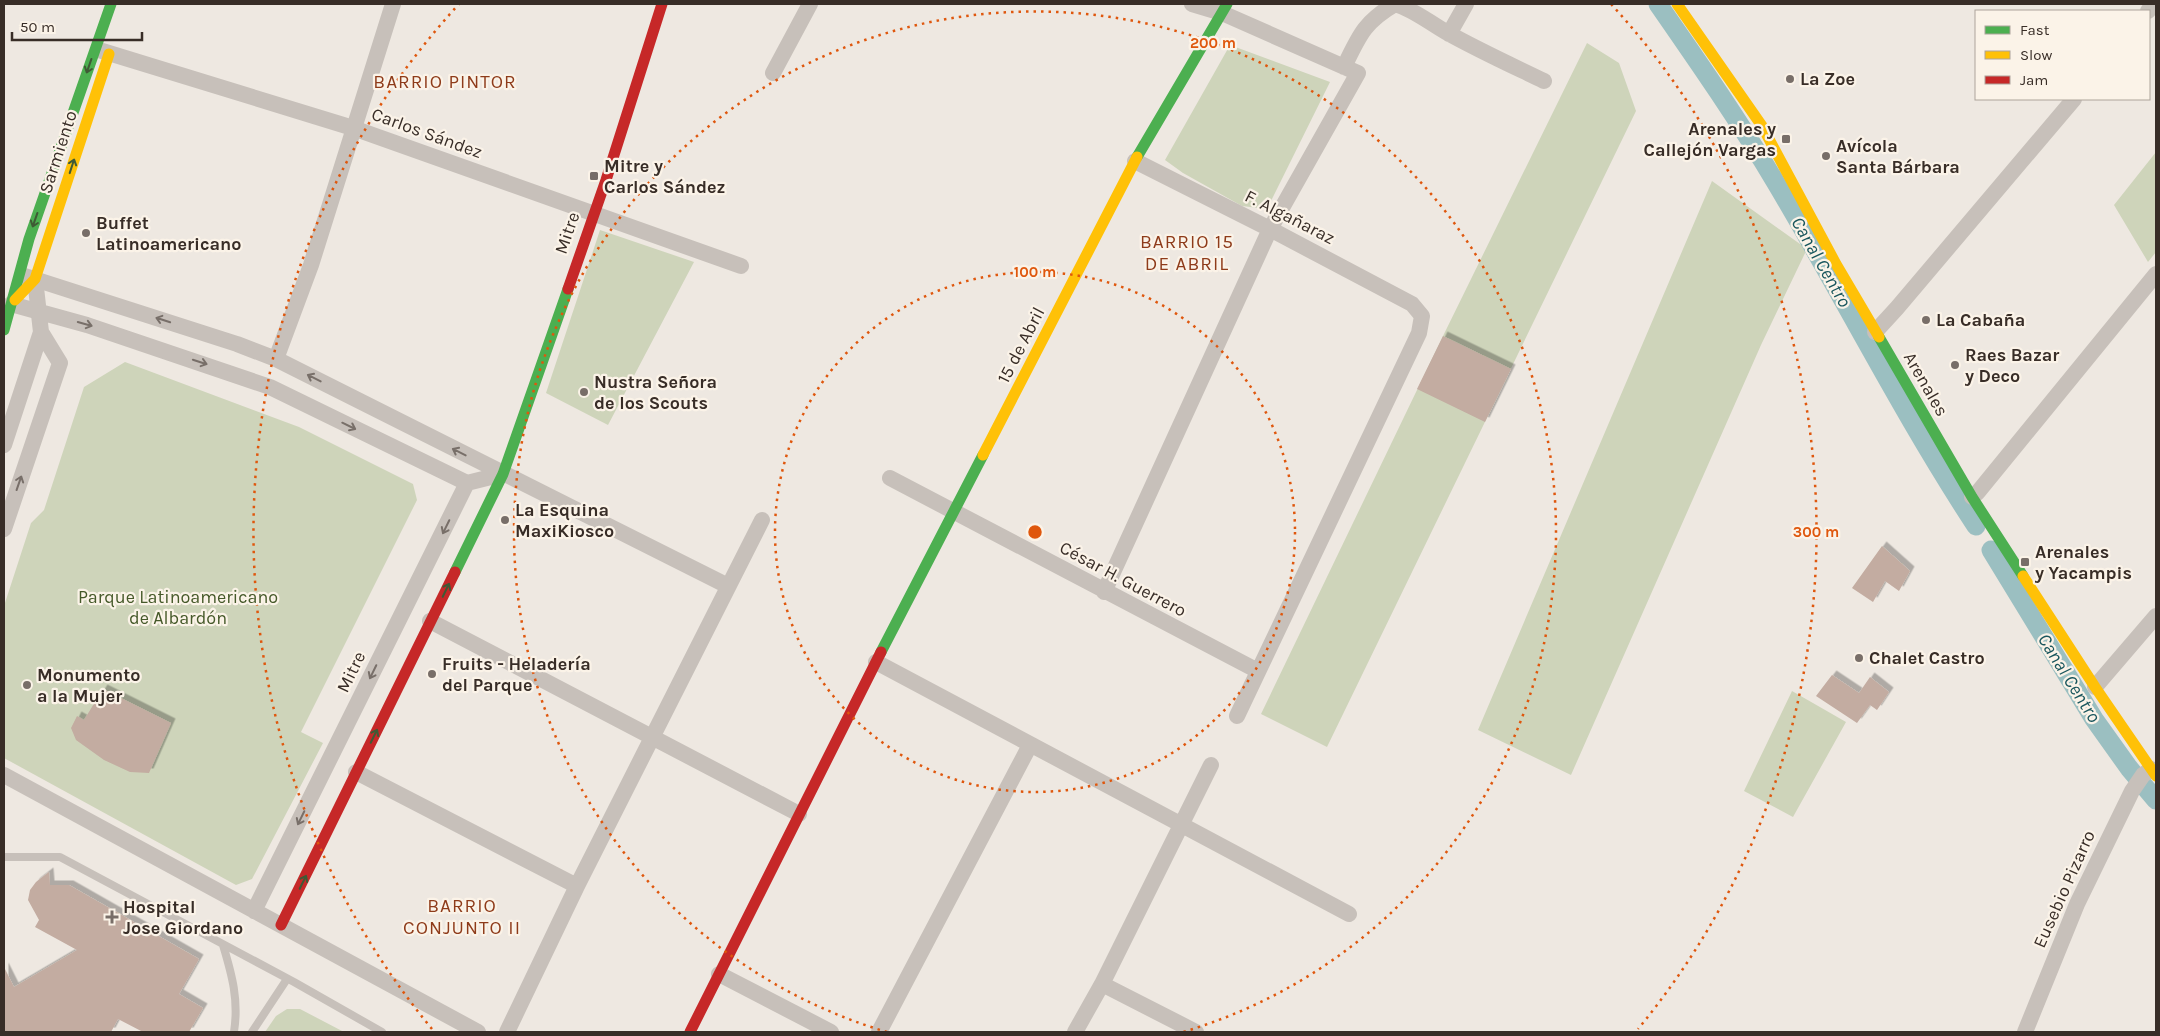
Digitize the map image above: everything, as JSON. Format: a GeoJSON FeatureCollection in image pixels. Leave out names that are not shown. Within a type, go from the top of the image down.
{"type":"FeatureCollection","features":[{"type":"Feature","properties":{"kind":"street","name":"Sarmiento"},"geometry":{"type":"LineString","coordinates":[[4,330],[11,304],[27,277],[106,48],[111,4]]}},
{"type":"Feature","properties":{"kind":"street"},"geometry":{"type":"LineString","coordinates":[[276,359],[311,264],[393,4]]}},
{"type":"Feature","properties":{"kind":"street","name":"Mitre"},"geometry":{"type":"LineString","coordinates":[[281,925],[503,474],[594,214],[662,4]]}},
{"type":"Feature","properties":{"kind":"street"},"geometry":{"type":"LineString","coordinates":[[773,73],[810,4]]}},
{"type":"Feature","properties":{"kind":"street"},"geometry":{"type":"LineString","coordinates":[[1192,4],[1225,8],[1351,70]]}},
{"type":"Feature","properties":{"kind":"street"},"geometry":{"type":"LineString","coordinates":[[1104,592],[1270,229],[1351,70],[1361,32],[1376,15],[1395,4],[1405,7],[1449,34],[1544,82]]}},
{"type":"Feature","properties":{"kind":"street"},"geometry":{"type":"LineString","coordinates":[[1449,34],[1466,4]]}},
{"type":"Feature","properties":{"kind":"street","name":"Arenales"},"geometry":{"type":"LineString","coordinates":[[1677,4],[1762,126],[1836,264],[1972,497],[2150,773]]}},
{"type":"Feature","properties":{"kind":"street","name":"15 de Abril"},"geometry":{"type":"LineString","coordinates":[[690,1032],[899,616],[1135,161],[1225,8]]}},
{"type":"Feature","properties":{"kind":"street","name":"Sarmiento"},"geometry":{"type":"LineString","coordinates":[[27,277],[28,239],[106,48]]}},
{"type":"Feature","properties":{"kind":"street","name":"Carlos Sández"},"geometry":{"type":"LineString","coordinates":[[106,48],[353,128],[741,266]]}},
{"type":"Feature","properties":{"kind":"street"},"geometry":{"type":"LineString","coordinates":[[1875,332],[2073,100]]}},
{"type":"Feature","properties":{"kind":"street","name":"F. Algañaraz"},"geometry":{"type":"LineString","coordinates":[[1135,161],[1270,229],[1412,304],[1422,316],[1419,333],[1258,671]]}},
{"type":"Feature","properties":{"kind":"street"},"geometry":{"type":"LineString","coordinates":[[1972,497],[2156,274]]}},
{"type":"Feature","properties":{"kind":"street"},"geometry":{"type":"LineString","coordinates":[[4,446],[40,332],[38,312],[27,277]]}},
{"type":"Feature","properties":{"kind":"street"},"geometry":{"type":"LineString","coordinates":[[27,277],[228,341],[276,359],[728,586]]}},
{"type":"Feature","properties":{"kind":"street"},"geometry":{"type":"LineString","coordinates":[[11,304],[87,325],[270,387],[468,483],[503,474]]}},
{"type":"Feature","properties":{"kind":"street"},"geometry":{"type":"LineString","coordinates":[[4,529],[60,363],[40,332]]}},
{"type":"Feature","properties":{"kind":"street","name":"César H. Guerrero"},"geometry":{"type":"LineString","coordinates":[[890,478],[1104,592],[1258,671]]}},
{"type":"Feature","properties":{"kind":"street","name":"Mitre"},"geometry":{"type":"LineString","coordinates":[[254,911],[468,483]]}},
{"type":"Feature","properties":{"kind":"street"},"geometry":{"type":"LineString","coordinates":[[507,1032],[576,886],[762,520]]}},
{"type":"Feature","properties":{"kind":"street"},"geometry":{"type":"LineString","coordinates":[[2095,687],[2156,616]]}},
{"type":"Feature","properties":{"kind":"street"},"geometry":{"type":"LineString","coordinates":[[430,621],[799,814]]}},
{"type":"Feature","properties":{"kind":"street"},"geometry":{"type":"LineString","coordinates":[[876,662],[1349,914]]}},
{"type":"Feature","properties":{"kind":"street"},"geometry":{"type":"LineString","coordinates":[[1237,716],[1258,671]]}},
{"type":"Feature","properties":{"kind":"street"},"geometry":{"type":"LineString","coordinates":[[879,1032],[1030,745]]}},
{"type":"Feature","properties":{"kind":"street"},"geometry":{"type":"LineString","coordinates":[[1075,1032],[1102,984],[1212,765]]}},
{"type":"Feature","properties":{"kind":"street"},"geometry":{"type":"LineString","coordinates":[[356,772],[576,886]]}},
{"type":"Feature","properties":{"kind":"street","name":"Eusebio Pizarro"},"geometry":{"type":"LineString","coordinates":[[2025,1032],[2077,904],[2132,791],[2150,773]]}},
{"type":"Feature","properties":{"kind":"street"},"geometry":{"type":"LineString","coordinates":[[4,775],[478,1032]]}},
{"type":"Feature","properties":{"kind":"street"},"geometry":{"type":"LineString","coordinates":[[719,974],[831,1032]]}},
{"type":"Feature","properties":{"kind":"street"},"geometry":{"type":"LineString","coordinates":[[1102,984],[1196,1032]]}},
{"type":"Feature","properties":{"kind":"lane"},"geometry":{"type":"LineString","coordinates":[[4,857],[60,857],[287,979],[377,1031]]}},
{"type":"Feature","properties":{"kind":"lane"},"geometry":{"type":"LineString","coordinates":[[223,945],[232,975],[237,1011],[234,1032]]}},
{"type":"Feature","properties":{"kind":"lane"},"geometry":{"type":"LineString","coordinates":[[252,1032],[287,979]]}},
{"type":"Feature","properties":{"kind":"green space"},"geometry":{"type":"Polygon","coordinates":[[[1587,43],[1619,63],[1636,111],[1327,747],[1261,714],[1587,43]]]}},
{"type":"Feature","properties":{"kind":"green space"},"geometry":{"type":"Polygon","coordinates":[[[1230,45],[1330,82],[1267,209],[1242,206],[1183,173],[1165,160],[1230,45]]]}},
{"type":"Feature","properties":{"kind":"green space"},"geometry":{"type":"Polygon","coordinates":[[[2156,152],[2156,252],[2148,262],[2114,205],[2156,152]]]}},
{"type":"Feature","properties":{"kind":"green space"},"geometry":{"type":"Polygon","coordinates":[[[1712,181],[1807,249],[1761,345],[1571,775],[1478,730],[1712,181]]]}},
{"type":"Feature","properties":{"kind":"green space"},"geometry":{"type":"Polygon","coordinates":[[[600,230],[694,262],[608,425],[546,393],[600,230]]]}},
{"type":"Feature","properties":{"kind":"green space","name":"Parque Latinoamericano de Albardón"},"geometry":{"type":"Polygon","coordinates":[[[125,362],[299,427],[413,484],[417,500],[301,732],[323,743],[252,879],[236,885],[4,758],[4,606],[31,523],[44,510],[84,387],[125,362]]]}},
{"type":"Feature","properties":{"kind":"green space"},"geometry":{"type":"Polygon","coordinates":[[[1792,691],[1846,722],[1793,817],[1744,791],[1792,691]]]}},
{"type":"Feature","properties":{"kind":"green space"},"geometry":{"type":"Polygon","coordinates":[[[287,1009],[300,1009],[344,1032],[265,1032],[276,1016],[287,1009]]]}},
{"type":"Feature","properties":{"kind":"building"},"geometry":{"type":"Polygon","coordinates":[[[1443,336],[1511,369],[1485,422],[1417,389],[1443,336]]]}},
{"type":"Feature","properties":{"kind":"building"},"geometry":{"type":"Polygon","coordinates":[[[1882,546],[1910,571],[1899,591],[1885,581],[1873,602],[1852,588],[1882,546]]]}},
{"type":"Feature","properties":{"kind":"building"},"geometry":{"type":"Polygon","coordinates":[[[1832,675],[1859,693],[1870,677],[1889,692],[1877,710],[1870,705],[1857,723],[1816,696],[1832,675]]]}},
{"type":"Feature","properties":{"kind":"building"},"geometry":{"type":"Polygon","coordinates":[[[103,689],[171,723],[149,773],[130,772],[104,760],[76,740],[71,728],[77,716],[84,720],[103,689]]]}},
{"type":"Feature","properties":{"kind":"building"},"geometry":{"type":"Polygon","coordinates":[[[49,872],[50,885],[69,885],[199,959],[179,994],[203,1008],[189,1032],[143,1032],[118,1019],[111,1032],[4,1032],[4,967],[14,987],[77,950],[35,927],[39,920],[28,900],[30,890],[36,882],[49,872]]]}},
{"type":"Feature","properties":{"kind":"waterway","name":"Canal Centro"},"geometry":{"type":"LineString","coordinates":[[1658,4],[1762,160],[1924,442],[1976,526]]}},
{"type":"Feature","properties":{"kind":"waterway","name":"Canal Centro"},"geometry":{"type":"LineString","coordinates":[[1991,550],[2094,719],[2129,768],[2156,800]]}},
{"type":"Feature","properties":{"kind":"traffic: fast"},"geometry":{"type":"LineString","coordinates":[[4,330],[29,239],[111,4]]}},
{"type":"Feature","properties":{"kind":"traffic: fast"},"geometry":{"type":"LineString","coordinates":[[1137,157],[1227,4]]}},
{"type":"Feature","properties":{"kind":"traffic: fast"},"geometry":{"type":"LineString","coordinates":[[455,572],[503,474],[568,289]]}},
{"type":"Feature","properties":{"kind":"traffic: fast"},"geometry":{"type":"LineString","coordinates":[[1879,337],[1972,497],[2023,576]]}},
{"type":"Feature","properties":{"kind":"traffic: fast"},"geometry":{"type":"LineString","coordinates":[[881,652],[983,455]]}},
{"type":"Feature","properties":{"kind":"traffic: slow"},"geometry":{"type":"LineString","coordinates":[[1677,4],[1762,126],[1836,264],[1879,337]]}},
{"type":"Feature","properties":{"kind":"traffic: slow"},"geometry":{"type":"LineString","coordinates":[[15,300],[35,279],[109,54]]}},
{"type":"Feature","properties":{"kind":"traffic: slow"},"geometry":{"type":"LineString","coordinates":[[983,455],[1137,157]]}},
{"type":"Feature","properties":{"kind":"traffic: slow"},"geometry":{"type":"LineString","coordinates":[[2023,576],[2095,687],[2156,776]]}},
{"type":"Feature","properties":{"kind":"traffic: jam"},"geometry":{"type":"LineString","coordinates":[[568,289],[606,180],[662,4]]}},
{"type":"Feature","properties":{"kind":"traffic: jam"},"geometry":{"type":"LineString","coordinates":[[281,925],[455,572]]}},
{"type":"Feature","properties":{"kind":"traffic: jam"},"geometry":{"type":"LineString","coordinates":[[690,1032],[881,652]]}},
{"type":"Feature","properties":{"kind":"place","name":"La Zoe"},"geometry":{"type":"Point","coordinates":[1790,79]}},
{"type":"Feature","properties":{"kind":"place","name":"Arenales y Callejón Vargas"},"geometry":{"type":"Point","coordinates":[1786,139]}},
{"type":"Feature","properties":{"kind":"place","name":"Avícola Santa Bárbara"},"geometry":{"type":"Point","coordinates":[1826,156]}},
{"type":"Feature","properties":{"kind":"place","name":"Mitre y Carlos Sández"},"geometry":{"type":"Point","coordinates":[594,176]}},
{"type":"Feature","properties":{"kind":"place","name":"Buffet Latinoamericano"},"geometry":{"type":"Point","coordinates":[86,233]}},
{"type":"Feature","properties":{"kind":"place","name":"La Cabaña"},"geometry":{"type":"Point","coordinates":[1926,320]}},
{"type":"Feature","properties":{"kind":"place","name":"Raes Bazar y Deco"},"geometry":{"type":"Point","coordinates":[1955,365]}},
{"type":"Feature","properties":{"kind":"place","name":"Nustra Señora de los Scouts"},"geometry":{"type":"Point","coordinates":[584,392]}},
{"type":"Feature","properties":{"kind":"place","name":"La Esquina MaxiKiosco"},"geometry":{"type":"Point","coordinates":[505,520]}},
{"type":"Feature","properties":{"kind":"place","name":"Arenales y Yacampis"},"geometry":{"type":"Point","coordinates":[2025,562]}},
{"type":"Feature","properties":{"kind":"place","name":"Chalet Castro"},"geometry":{"type":"Point","coordinates":[1859,658]}},
{"type":"Feature","properties":{"kind":"place","name":"Fruits - Heladería del Parque"},"geometry":{"type":"Point","coordinates":[432,674]}},
{"type":"Feature","properties":{"kind":"place","name":"Monumento a la Mujer"},"geometry":{"type":"Point","coordinates":[27,685]}},
{"type":"Feature","properties":{"kind":"place","name":"Hospital Jose Giordano"},"geometry":{"type":"Point","coordinates":[112,917]}},
{"type":"Feature","properties":{"kind":"district","name":"BARRIO PINTOR"},"geometry":{"type":"Point","coordinates":[445,82]}},
{"type":"Feature","properties":{"kind":"district","name":"BARRIO 15 DE ABRIL"},"geometry":{"type":"Point","coordinates":[1187,253]}},
{"type":"Feature","properties":{"kind":"district","name":"BARRIO CONJUNTO II"},"geometry":{"type":"Point","coordinates":[462,917]}}]}
